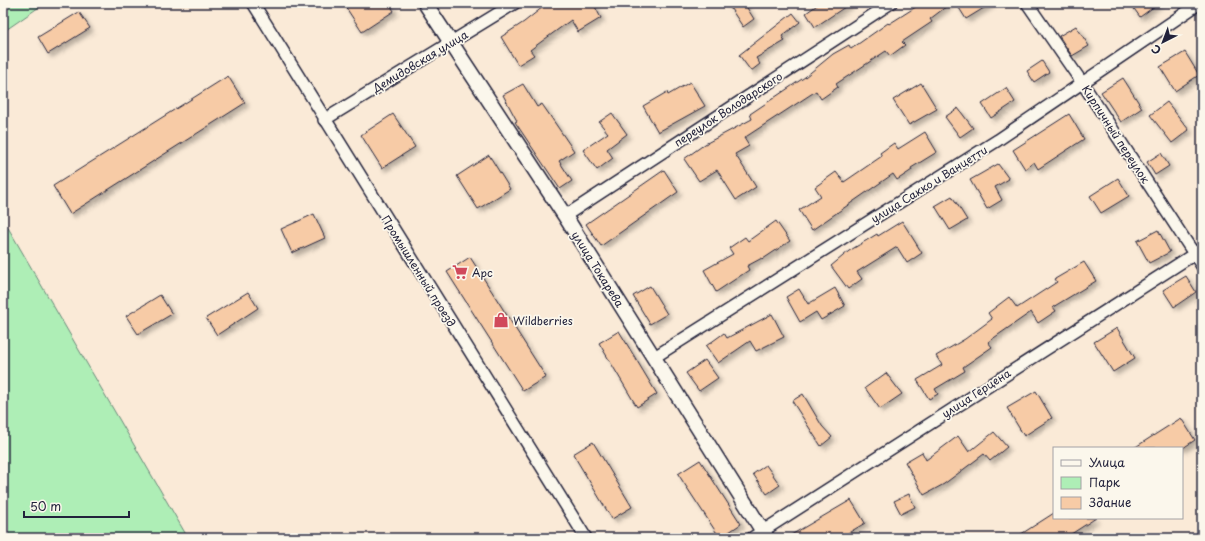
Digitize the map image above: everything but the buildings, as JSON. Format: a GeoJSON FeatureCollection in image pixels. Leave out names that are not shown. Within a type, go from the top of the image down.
{"type":"FeatureCollection","features":[{"type":"Feature","properties":{"kind":"street","name":"Промышленный проезд"},"geometry":{"type":"LineString","coordinates":[[253,3],[324,120],[586,538]]}},
{"type":"Feature","properties":{"kind":"street","name":"улица Токарева"},"geometry":{"type":"LineString","coordinates":[[425,3],[565,216],[761,536]]}},
{"type":"Feature","properties":{"kind":"street","name":"Демидовская улица"},"geometry":{"type":"LineString","coordinates":[[324,120],[515,3]]}},
{"type":"Feature","properties":{"kind":"street","name":"переулок Володарского"},"geometry":{"type":"LineString","coordinates":[[565,216],[891,3]]}},
{"type":"Feature","properties":{"kind":"street","name":"Кирпичный переулок"},"geometry":{"type":"LineString","coordinates":[[1027,3],[1198,251],[1202,266]]}},
{"type":"Feature","properties":{"kind":"street","name":"улица Сакко и Ванцетти"},"geometry":{"type":"LineString","coordinates":[[653,358],[998,140],[1083,84],[1200,3]]}},
{"type":"Feature","properties":{"kind":"street","name":"улица Герцена"},"geometry":{"type":"LineString","coordinates":[[761,536],[859,468],[1198,251]]}},
{"type":"Feature","properties":{"kind":"green space"},"geometry":{"type":"Polygon","coordinates":[[[3,3],[45,3],[3,32],[3,3]]]}},
{"type":"Feature","properties":{"kind":"green space"},"geometry":{"type":"Polygon","coordinates":[[[3,219],[188,538],[3,538],[3,219]]]}},
{"type":"Feature","properties":{"kind":"place","name":"Арс"},"geometry":{"type":"Point","coordinates":[460,272]}},
{"type":"Feature","properties":{"kind":"place","name":"Wildberries"},"geometry":{"type":"Point","coordinates":[501,320]}}]}
